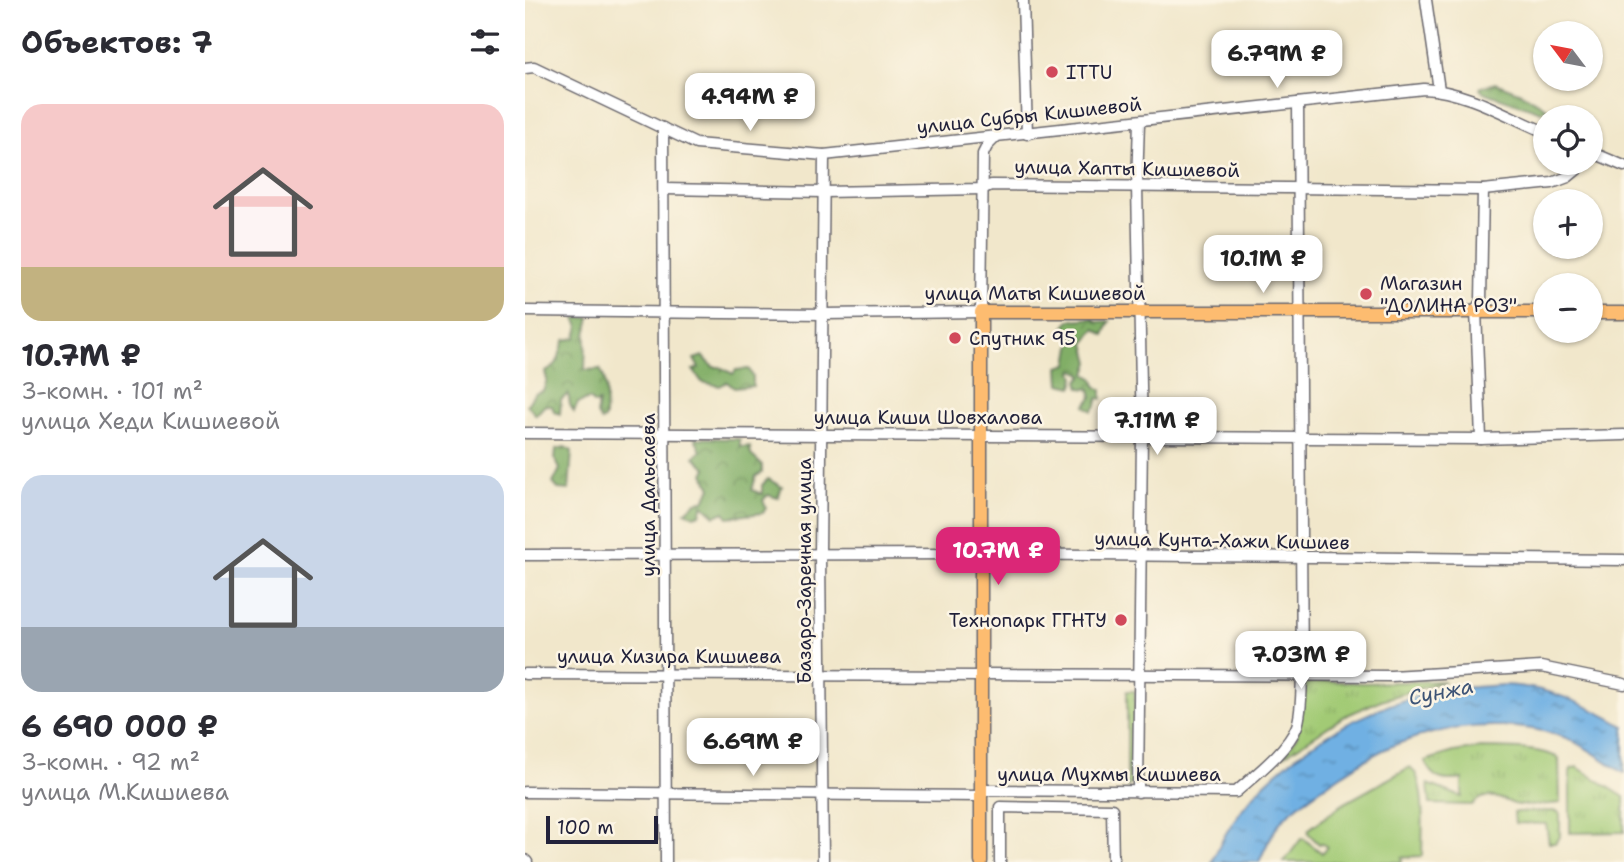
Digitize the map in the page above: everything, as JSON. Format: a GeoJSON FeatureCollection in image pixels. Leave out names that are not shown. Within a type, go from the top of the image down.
{"type":"FeatureCollection","features":[{"type":"Feature","properties":{"kind":"main road","name":"улица Маты Кишиевой"},"geometry":{"type":"LineString","coordinates":[[981,312],[1533,312]]}},
{"type":"Feature","properties":{"kind":"main road"},"geometry":{"type":"LineString","coordinates":[[981,312],[981,862]]}},
{"type":"Feature","properties":{"kind":"main road"},"geometry":{"type":"LineString","coordinates":[[1603,313],[1624,313]]}},
{"type":"Feature","properties":{"kind":"street"},"geometry":{"type":"LineString","coordinates":[[1023,0],[1027,134]]}},
{"type":"Feature","properties":{"kind":"street"},"geometry":{"type":"LineString","coordinates":[[1426,0],[1439,90]]}},
{"type":"Feature","properties":{"kind":"street","name":"улица Субры Кишиевой"},"geometry":{"type":"LineString","coordinates":[[525,68],[534,67],[696,144],[824,155],[1425,89],[1457,95],[1533,127]]}},
{"type":"Feature","properties":{"kind":"street"},"geometry":{"type":"LineString","coordinates":[[1298,103],[1302,676]]}},
{"type":"Feature","properties":{"kind":"street"},"geometry":{"type":"LineString","coordinates":[[1138,792],[1142,436],[1137,187],[1139,121]]}},
{"type":"Feature","properties":{"kind":"street","name":"улица Дальсаева"},"geometry":{"type":"LineString","coordinates":[[663,128],[666,862]]}},
{"type":"Feature","properties":{"kind":"street"},"geometry":{"type":"LineString","coordinates":[[981,312],[983,154],[996,137]]}},
{"type":"Feature","properties":{"kind":"street","name":"Базаро-Заречная улица"},"geometry":{"type":"LineString","coordinates":[[823,862],[820,555],[824,155]]}},
{"type":"Feature","properties":{"kind":"street"},"geometry":{"type":"LineString","coordinates":[[1603,159],[1624,166]]}},
{"type":"Feature","properties":{"kind":"street","name":"улица Хапты Кишиевой"},"geometry":{"type":"LineString","coordinates":[[664,189],[824,192],[982,190],[991,185],[1483,190],[1552,183],[1570,175]]}},
{"type":"Feature","properties":{"kind":"street"},"geometry":{"type":"LineString","coordinates":[[1481,439],[1476,310],[1481,301],[1483,190]]}},
{"type":"Feature","properties":{"kind":"street","name":"улица Маты Кишиевой"},"geometry":{"type":"LineString","coordinates":[[525,311],[824,314],[981,312]]}},
{"type":"Feature","properties":{"kind":"street","name":"улица Киши Шовхалова"},"geometry":{"type":"LineString","coordinates":[[525,433],[1481,439],[1624,435]]}},
{"type":"Feature","properties":{"kind":"street","name":"улица Кунта-Хажи Кишиев"},"geometry":{"type":"LineString","coordinates":[[525,555],[981,554],[1624,560]]}},
{"type":"Feature","properties":{"kind":"street","name":"улица Хизира Кишиева"},"geometry":{"type":"LineString","coordinates":[[525,674],[1391,676],[1541,667],[1624,684]]}},
{"type":"Feature","properties":{"kind":"street","name":"улица Мухмы Кишиева"},"geometry":{"type":"LineString","coordinates":[[525,792],[1236,792],[1260,772],[1289,739],[1299,719],[1302,676]]}},
{"type":"Feature","properties":{"kind":"street"},"geometry":{"type":"LineString","coordinates":[[1113,862],[1112,808],[1115,792]]}},
{"type":"Feature","properties":{"kind":"street"},"geometry":{"type":"LineString","coordinates":[[1000,862],[1000,807],[1112,808]]}},
{"type":"Feature","properties":{"kind":"green space"},"geometry":{"type":"Polygon","coordinates":[[[1495,83],[1542,105],[1533,105],[1533,109],[1483,92],[1481,87],[1495,83]]]}},
{"type":"Feature","properties":{"kind":"green space"},"geometry":{"type":"Polygon","coordinates":[[[590,317],[586,335],[585,370],[600,369],[603,374],[606,393],[605,418],[601,421],[597,415],[599,401],[597,404],[590,399],[578,403],[574,412],[568,394],[561,400],[560,414],[554,412],[552,406],[545,405],[536,415],[527,405],[534,394],[543,391],[547,380],[545,372],[557,362],[565,340],[576,338],[579,326],[575,318],[590,317]]]}},
{"type":"Feature","properties":{"kind":"green space"},"geometry":{"type":"Polygon","coordinates":[[[1094,318],[1096,322],[1110,321],[1104,335],[1095,329],[1085,343],[1090,362],[1086,374],[1094,379],[1096,387],[1102,390],[1102,399],[1098,398],[1092,411],[1085,406],[1092,397],[1090,389],[1080,388],[1078,381],[1083,375],[1075,370],[1073,387],[1060,384],[1059,367],[1068,364],[1071,346],[1075,338],[1081,337],[1080,333],[1070,337],[1064,328],[1070,320],[1094,318]]]}},
{"type":"Feature","properties":{"kind":"green space"},"geometry":{"type":"Polygon","coordinates":[[[703,356],[713,367],[720,367],[733,374],[736,370],[749,369],[753,386],[734,388],[727,382],[720,386],[702,382],[693,370],[699,368],[694,359],[703,356]]]}},
{"type":"Feature","properties":{"kind":"green space"},"geometry":{"type":"Polygon","coordinates":[[[695,438],[740,439],[740,447],[750,446],[751,455],[762,465],[762,473],[756,476],[752,490],[762,494],[762,485],[768,479],[782,487],[778,498],[768,495],[763,500],[766,508],[763,513],[728,517],[724,512],[715,516],[703,505],[700,514],[694,516],[685,512],[696,502],[704,501],[711,488],[704,474],[707,468],[694,457],[701,451],[695,438]]]}},
{"type":"Feature","properties":{"kind":"green space"},"geometry":{"type":"Polygon","coordinates":[[[565,447],[572,451],[569,490],[558,489],[553,483],[560,469],[555,459],[556,449],[565,447]]]}},
{"type":"Feature","properties":{"kind":"green space"},"geometry":{"type":"Polygon","coordinates":[[[1312,680],[1362,683],[1445,681],[1381,700],[1343,717],[1282,757],[1297,736],[1306,684],[1312,680]]]}},
{"type":"Feature","properties":{"kind":"green space"},"geometry":{"type":"Polygon","coordinates":[[[1127,691],[1135,691],[1133,782],[1127,787],[1127,691]]]}},
{"type":"Feature","properties":{"kind":"green space"},"geometry":{"type":"Polygon","coordinates":[[[1481,748],[1531,750],[1559,758],[1560,803],[1518,805],[1487,797],[1472,805],[1430,804],[1428,784],[1462,797],[1462,779],[1439,778],[1431,772],[1425,761],[1454,752],[1481,748]]]}},
{"type":"Feature","properties":{"kind":"green space"},"geometry":{"type":"Polygon","coordinates":[[[1410,767],[1419,783],[1421,795],[1422,856],[1402,857],[1402,862],[1284,862],[1301,839],[1322,853],[1327,847],[1319,844],[1308,833],[1309,829],[1343,804],[1410,767]]]}},
{"type":"Feature","properties":{"kind":"green space"},"geometry":{"type":"Polygon","coordinates":[[[1577,767],[1624,797],[1624,832],[1570,833],[1570,772],[1577,767]]]}},
{"type":"Feature","properties":{"kind":"green space"},"geometry":{"type":"Polygon","coordinates":[[[1557,811],[1560,814],[1560,837],[1555,843],[1549,843],[1546,824],[1515,823],[1514,813],[1517,812],[1557,811]]]}},
{"type":"Feature","properties":{"kind":"water","name":"Сунжа"},"geometry":{"type":"Polygon","coordinates":[[[1502,685],[1535,689],[1565,698],[1624,726],[1624,773],[1591,751],[1555,734],[1496,726],[1435,732],[1380,752],[1306,799],[1278,825],[1259,862],[1212,862],[1228,830],[1250,800],[1276,773],[1306,749],[1373,712],[1408,699],[1443,690],[1502,685]]]}},
{"type":"Feature","properties":{"kind":"place","name":"ITTU"},"geometry":{"type":"Point","coordinates":[1052,72]}},
{"type":"Feature","properties":{"kind":"place","name":"Магазин \"ДОЛИНА РОЗ\""},"geometry":{"type":"Point","coordinates":[1366,294]}},
{"type":"Feature","properties":{"kind":"place","name":"Спутник 95"},"geometry":{"type":"Point","coordinates":[955,338]}},
{"type":"Feature","properties":{"kind":"place","name":"Технопарк ГГНТУ"},"geometry":{"type":"Point","coordinates":[1121,620]}}]}
